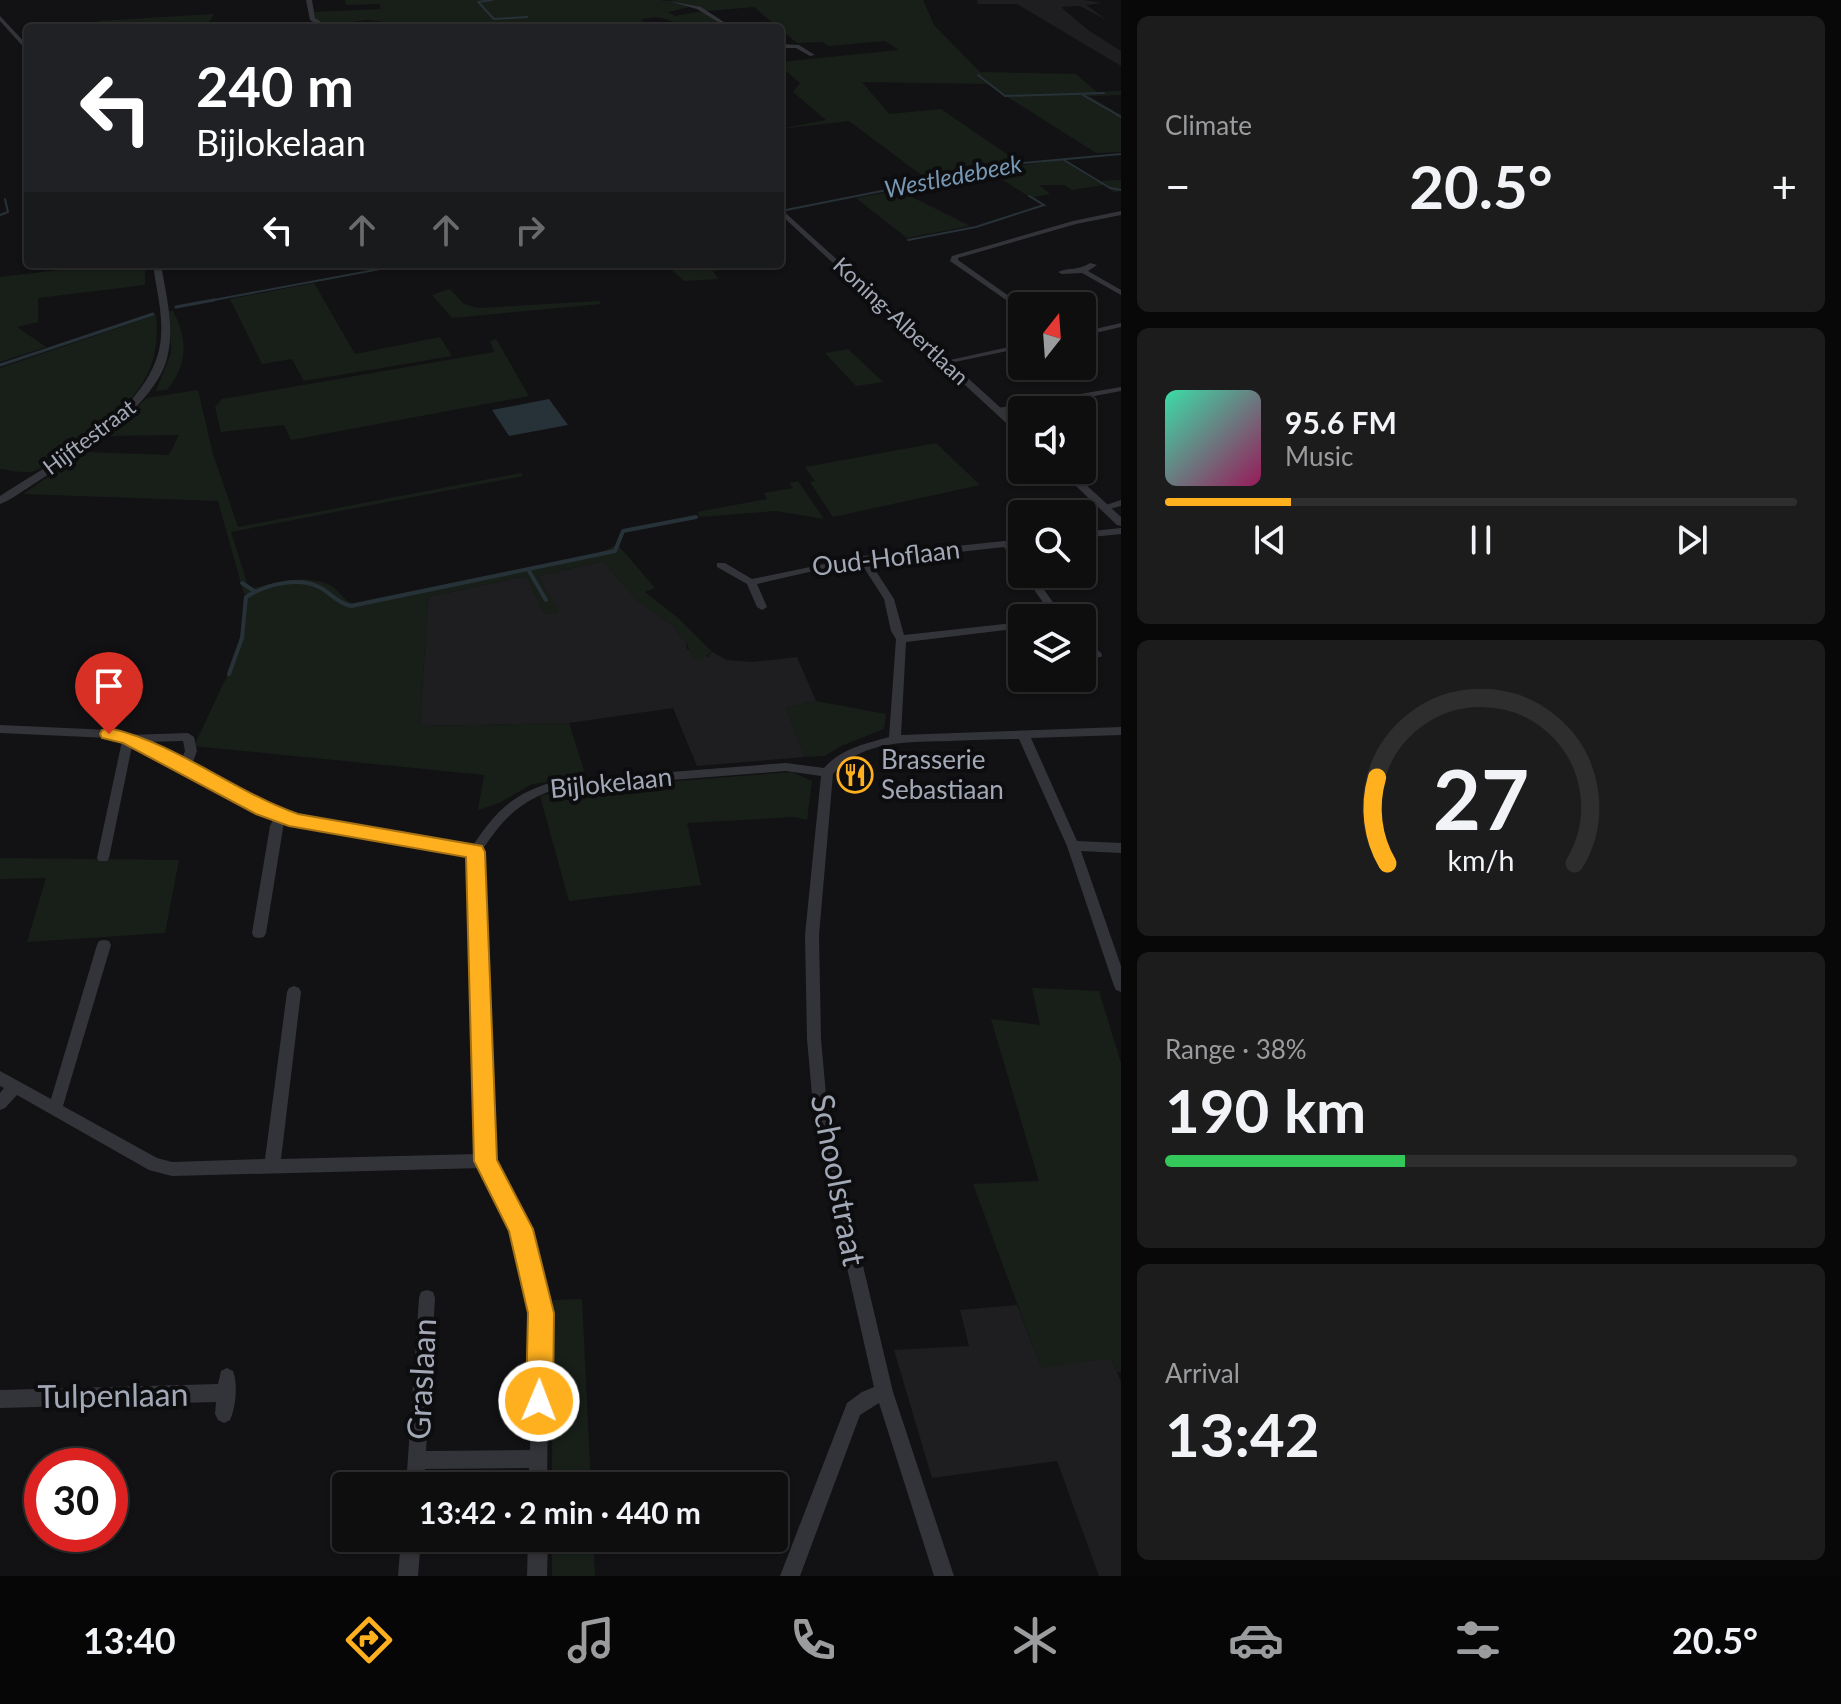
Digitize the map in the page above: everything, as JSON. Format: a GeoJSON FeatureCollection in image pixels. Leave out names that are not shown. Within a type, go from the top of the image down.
{"type":"FeatureCollection","features":[{"type":"Feature","properties":{"kind":"street"},"geometry":{"type":"LineString","coordinates":[[309,0],[312,19],[320,24]]}},
{"type":"Feature","properties":{"kind":"street"},"geometry":{"type":"LineString","coordinates":[[666,0],[699,8],[725,24]]}},
{"type":"Feature","properties":{"kind":"street"},"geometry":{"type":"LineString","coordinates":[[0,18],[24,45]]}},
{"type":"Feature","properties":{"kind":"street"},"geometry":{"type":"LineString","coordinates":[[784,46],[797,46],[812,55]]}},
{"type":"Feature","properties":{"kind":"street"},"geometry":{"type":"LineString","coordinates":[[1008,299],[954,261],[954,257],[1075,222],[1121,213]]}},
{"type":"Feature","properties":{"kind":"street","name":"Koning-Albertlaan"},"geometry":{"type":"LineString","coordinates":[[784,214],[1008,420]]}},
{"type":"Feature","properties":{"kind":"street"},"geometry":{"type":"LineString","coordinates":[[1062,272],[1083,271],[1093,265]]}},
{"type":"Feature","properties":{"kind":"street","name":"Hijftestraat"},"geometry":{"type":"LineString","coordinates":[[0,501],[123,414],[151,382],[161,365],[166,338],[157,268]]}},
{"type":"Feature","properties":{"kind":"street"},"geometry":{"type":"LineString","coordinates":[[1083,271],[1121,293]]}},
{"type":"Feature","properties":{"kind":"street"},"geometry":{"type":"LineString","coordinates":[[1096,331],[1121,325]]}},
{"type":"Feature","properties":{"kind":"street"},"geometry":{"type":"LineString","coordinates":[[945,362],[1008,349]]}},
{"type":"Feature","properties":{"kind":"street"},"geometry":{"type":"LineString","coordinates":[[998,411],[1121,389]]}},
{"type":"Feature","properties":{"kind":"street"},"geometry":{"type":"LineString","coordinates":[[1080,484],[1121,523]]}},
{"type":"Feature","properties":{"kind":"street"},"geometry":{"type":"LineString","coordinates":[[1105,507],[1121,503]]}},
{"type":"Feature","properties":{"kind":"street"},"geometry":{"type":"LineString","coordinates":[[1096,534],[1121,531]]}},
{"type":"Feature","properties":{"kind":"street","name":"Oud-Hoflaan"},"geometry":{"type":"LineString","coordinates":[[751,582],[800,569],[863,559],[1007,544]]}},
{"type":"Feature","properties":{"kind":"street"},"geometry":{"type":"LineString","coordinates":[[863,559],[889,599],[896,631],[901,639],[895,739]]}},
{"type":"Feature","properties":{"kind":"street"},"geometry":{"type":"LineString","coordinates":[[721,565],[751,582],[762,607]]}},
{"type":"Feature","properties":{"kind":"street"},"geometry":{"type":"LineString","coordinates":[[901,639],[1008,627]]}},
{"type":"Feature","properties":{"kind":"street"},"geometry":{"type":"LineString","coordinates":[[0,729],[109,734],[128,739],[281,816],[475,852],[486,1161],[521,1229],[541,1313],[538,1472]]}},
{"type":"Feature","properties":{"kind":"street"},"geometry":{"type":"LineString","coordinates":[[827,773],[838,760],[854,751],[895,739],[1121,731]]}},
{"type":"Feature","properties":{"kind":"street"},"geometry":{"type":"LineString","coordinates":[[1023,734],[1116,953],[1121,986]]}},
{"type":"Feature","properties":{"kind":"street"},"geometry":{"type":"LineString","coordinates":[[128,739],[188,737],[191,751],[184,768]]}},
{"type":"Feature","properties":{"kind":"street"},"geometry":{"type":"LineString","coordinates":[[103,858],[128,739]]}},
{"type":"Feature","properties":{"kind":"street","name":"Bijlokelaan"},"geometry":{"type":"LineString","coordinates":[[475,852],[509,805],[526,794],[555,785],[786,767],[827,773]]}},
{"type":"Feature","properties":{"kind":"street","name":"Schoolstraat"},"geometry":{"type":"LineString","coordinates":[[827,773],[812,935],[814,1039],[819,1095],[884,1392],[944,1576]]}},
{"type":"Feature","properties":{"kind":"street"},"geometry":{"type":"LineString","coordinates":[[259,933],[276,826],[281,816]]}},
{"type":"Feature","properties":{"kind":"street"},"geometry":{"type":"LineString","coordinates":[[1073,846],[1121,848]]}},
{"type":"Feature","properties":{"kind":"street"},"geometry":{"type":"LineString","coordinates":[[55,1109],[104,945]]}},
{"type":"Feature","properties":{"kind":"street"},"geometry":{"type":"LineString","coordinates":[[272,1166],[294,992]]}},
{"type":"Feature","properties":{"kind":"street"},"geometry":{"type":"LineString","coordinates":[[0,1078],[154,1165],[172,1169],[486,1161]]}},
{"type":"Feature","properties":{"kind":"street"},"geometry":{"type":"LineString","coordinates":[[0,1103],[15,1087]]}},
{"type":"Feature","properties":{"kind":"street","name":"Graslaan"},"geometry":{"type":"LineString","coordinates":[[417,1472],[427,1298]]}},
{"type":"Feature","properties":{"kind":"street","name":"Tulpenlaan"},"geometry":{"type":"LineString","coordinates":[[0,1399],[226,1385],[224,1414]]}},
{"type":"Feature","properties":{"kind":"street"},"geometry":{"type":"LineString","coordinates":[[790,1576],[853,1409],[868,1398],[884,1392]]}},
{"type":"Feature","properties":{"kind":"street","name":"Graslaan"},"geometry":{"type":"LineString","coordinates":[[418,1460],[538,1459]]}},
{"type":"Feature","properties":{"kind":"street"},"geometry":{"type":"LineString","coordinates":[[408,1576],[410,1552]]}},
{"type":"Feature","properties":{"kind":"street"},"geometry":{"type":"LineString","coordinates":[[537,1576],[538,1552]]}},
{"type":"Feature","properties":{"kind":"shaded area"},"geometry":{"type":"Polygon","coordinates":[[[345,0],[661,0],[690,7],[668,12],[675,16],[703,11],[722,24],[671,24],[675,23],[655,17],[641,20],[646,24],[398,24],[368,20],[323,24],[313,12],[381,9],[379,4],[346,5],[345,0]]]}},
{"type":"Feature","properties":{"kind":"shaded area"},"geometry":{"type":"Polygon","coordinates":[[[670,0],[923,0],[934,25],[980,72],[1076,74],[1097,92],[1121,91],[1121,95],[1089,96],[1121,115],[1121,152],[1096,153],[987,84],[862,82],[889,114],[941,109],[1017,161],[928,180],[849,121],[784,129],[826,120],[793,92],[800,83],[784,69],[784,62],[899,50],[885,41],[828,46],[823,42],[797,43],[784,32],[784,24],[774,24],[754,7],[708,11],[670,0]]]}},
{"type":"Feature","properties":{"kind":"shaded area"},"geometry":{"type":"Polygon","coordinates":[[[977,0],[1084,0],[1102,3],[1086,5],[1108,21],[1080,6],[1061,7],[1088,30],[1121,51],[1121,66],[1017,4],[978,4],[977,0]]]}},
{"type":"Feature","properties":{"kind":"shaded area"},"geometry":{"type":"Polygon","coordinates":[[[214,14],[208,24],[98,24],[98,21],[214,14]]]}},
{"type":"Feature","properties":{"kind":"shaded area"},"geometry":{"type":"Polygon","coordinates":[[[1063,159],[1096,181],[1121,180],[1121,191],[1114,192],[1103,185],[1072,190],[1064,185],[1039,185],[1050,194],[1034,197],[1048,206],[1045,207],[989,171],[1063,159]]]}},
{"type":"Feature","properties":{"kind":"shaded area"},"geometry":{"type":"Polygon","coordinates":[[[898,190],[970,226],[907,238],[856,198],[898,190]]]}},
{"type":"Feature","properties":{"kind":"shaded area"},"geometry":{"type":"Polygon","coordinates":[[[75,268],[145,268],[145,285],[38,298],[38,322],[17,327],[46,347],[0,362],[0,277],[75,268]]]}},
{"type":"Feature","properties":{"kind":"shaded area"},"geometry":{"type":"Polygon","coordinates":[[[669,268],[735,268],[713,271],[718,279],[684,281],[669,268]]]}},
{"type":"Feature","properties":{"kind":"shaded area"},"geometry":{"type":"Polygon","coordinates":[[[314,283],[355,354],[440,337],[452,356],[304,381],[292,359],[262,364],[230,299],[314,283]]]}},
{"type":"Feature","properties":{"kind":"shaded area"},"geometry":{"type":"Polygon","coordinates":[[[450,289],[464,304],[478,308],[599,301],[601,304],[452,318],[432,295],[450,289]]]}},
{"type":"Feature","properties":{"kind":"shaded area"},"geometry":{"type":"Polygon","coordinates":[[[169,311],[173,311],[178,322],[184,352],[179,371],[167,390],[156,391],[171,353],[169,311]]]}},
{"type":"Feature","properties":{"kind":"shaded area"},"geometry":{"type":"Polygon","coordinates":[[[156,315],[152,361],[145,379],[120,410],[35,471],[0,469],[0,368],[156,315]]]}},
{"type":"Feature","properties":{"kind":"shaded area"},"geometry":{"type":"Polygon","coordinates":[[[496,339],[529,396],[291,440],[284,425],[221,432],[215,407],[222,399],[494,352],[490,341],[496,339]]]}},
{"type":"Feature","properties":{"kind":"shaded area"},"geometry":{"type":"Polygon","coordinates":[[[848,349],[883,382],[856,386],[825,353],[848,349]]]}},
{"type":"Feature","properties":{"kind":"shaded area"},"geometry":{"type":"Polygon","coordinates":[[[198,390],[213,454],[238,527],[521,473],[523,476],[231,532],[249,589],[291,580],[313,580],[333,587],[353,603],[603,552],[617,544],[655,588],[645,592],[678,618],[712,652],[700,660],[693,658],[686,642],[673,626],[638,601],[603,561],[538,576],[559,612],[545,614],[526,576],[428,597],[420,726],[569,723],[586,777],[532,784],[501,802],[478,810],[484,775],[194,746],[236,657],[248,595],[244,594],[218,501],[23,494],[84,452],[169,455],[179,435],[104,436],[147,398],[198,390]]]}},
{"type":"Feature","properties":{"kind":"shaded area"},"geometry":{"type":"Polygon","coordinates":[[[549,399],[568,425],[509,436],[492,410],[549,399]]]}},
{"type":"Feature","properties":{"kind":"shaded area"},"geometry":{"type":"Polygon","coordinates":[[[936,443],[980,485],[833,517],[810,482],[815,481],[805,467],[936,443]]]}},
{"type":"Feature","properties":{"kind":"shaded area"},"geometry":{"type":"Polygon","coordinates":[[[798,481],[824,519],[776,511],[700,517],[697,512],[767,499],[764,493],[793,488],[789,483],[798,481]]]}},
{"type":"Feature","properties":{"kind":"shaded area"},"geometry":{"type":"Polygon","coordinates":[[[603,561],[638,601],[673,626],[686,642],[687,649],[708,657],[712,652],[727,660],[752,662],[797,657],[816,701],[786,708],[805,757],[697,766],[673,708],[569,723],[420,726],[428,597],[526,576],[545,614],[558,612],[538,576],[603,561]]]}},
{"type":"Feature","properties":{"kind":"shaded area"},"geometry":{"type":"Polygon","coordinates":[[[816,701],[886,714],[884,729],[841,746],[825,756],[805,757],[786,708],[816,701]]]}},
{"type":"Feature","properties":{"kind":"shaded area"},"geometry":{"type":"Polygon","coordinates":[[[792,772],[812,781],[807,820],[795,817],[687,823],[701,885],[569,901],[540,796],[562,790],[792,772]]]}},
{"type":"Feature","properties":{"kind":"shaded area"},"geometry":{"type":"Polygon","coordinates":[[[0,858],[179,860],[165,933],[27,942],[46,878],[0,879],[0,858]]]}},
{"type":"Feature","properties":{"kind":"shaded area"},"geometry":{"type":"Polygon","coordinates":[[[1032,988],[1099,991],[1121,1063],[1121,1372],[1117,1372],[1111,1358],[1041,1368],[973,1184],[1039,1181],[991,1019],[1040,1025],[1032,988]]]}},
{"type":"Feature","properties":{"kind":"shaded area"},"geometry":{"type":"Polygon","coordinates":[[[582,1299],[590,1472],[552,1472],[553,1300],[582,1299]]]}},
{"type":"Feature","properties":{"kind":"shaded area"},"geometry":{"type":"Polygon","coordinates":[[[1017,1305],[1041,1367],[1111,1358],[1121,1382],[1121,1576],[1099,1576],[1057,1461],[932,1478],[894,1350],[969,1346],[960,1310],[1017,1305]]]}},
{"type":"Feature","properties":{"kind":"shaded area"},"geometry":{"type":"Polygon","coordinates":[[[552,1552],[594,1552],[595,1576],[552,1576],[552,1552]]]}},
{"type":"Feature","properties":{"kind":"waterway"},"geometry":{"type":"LineString","coordinates":[[492,0],[478,2],[494,19],[527,17]]}},
{"type":"Feature","properties":{"kind":"waterway"},"geometry":{"type":"LineString","coordinates":[[978,75],[1005,96],[1104,93]]}},
{"type":"Feature","properties":{"kind":"waterway"},"geometry":{"type":"LineString","coordinates":[[1083,95],[1121,117]]}},
{"type":"Feature","properties":{"kind":"waterway","name":"Westledebeek"},"geometry":{"type":"LineString","coordinates":[[786,210],[1023,163],[1121,154]]}},
{"type":"Feature","properties":{"kind":"waterway"},"geometry":{"type":"LineString","coordinates":[[1064,160],[1110,188],[1121,190]]}},
{"type":"Feature","properties":{"kind":"waterway"},"geometry":{"type":"LineString","coordinates":[[908,240],[976,227],[1044,205],[1029,196]]}},
{"type":"Feature","properties":{"kind":"waterway"},"geometry":{"type":"LineString","coordinates":[[0,215],[8,212],[5,199]]}},
{"type":"Feature","properties":{"kind":"waterway","name":"Westledebeek"},"geometry":{"type":"LineString","coordinates":[[203,302],[386,268]]}},
{"type":"Feature","properties":{"kind":"waterway","name":"Westledebeek"},"geometry":{"type":"LineString","coordinates":[[176,307],[214,300]]}},
{"type":"Feature","properties":{"kind":"waterway","name":"Westledebeek"},"geometry":{"type":"LineString","coordinates":[[0,365],[153,314]]}},
{"type":"Feature","properties":{"kind":"waterway"},"geometry":{"type":"LineString","coordinates":[[229,674],[242,638],[246,597],[262,589],[301,582],[323,589],[351,606],[615,551],[623,531],[696,517]]}},
{"type":"Feature","properties":{"kind":"waterway"},"geometry":{"type":"LineString","coordinates":[[529,571],[546,600]]}},
{"type":"Feature","properties":{"kind":"waterway"},"geometry":{"type":"LineString","coordinates":[[242,583],[254,591]]}},
{"type":"Feature","properties":{"kind":"place","name":"Brasserie Sebastiaan"},"geometry":{"type":"Point","coordinates":[855,775]}},
{"type":"Feature","properties":{"kind":"route"},"geometry":{"type":"LineString","coordinates":[[109,734],[128,739],[262,809],[296,821],[475,852],[486,1161],[521,1229],[541,1313],[539,1401]]}}]}
